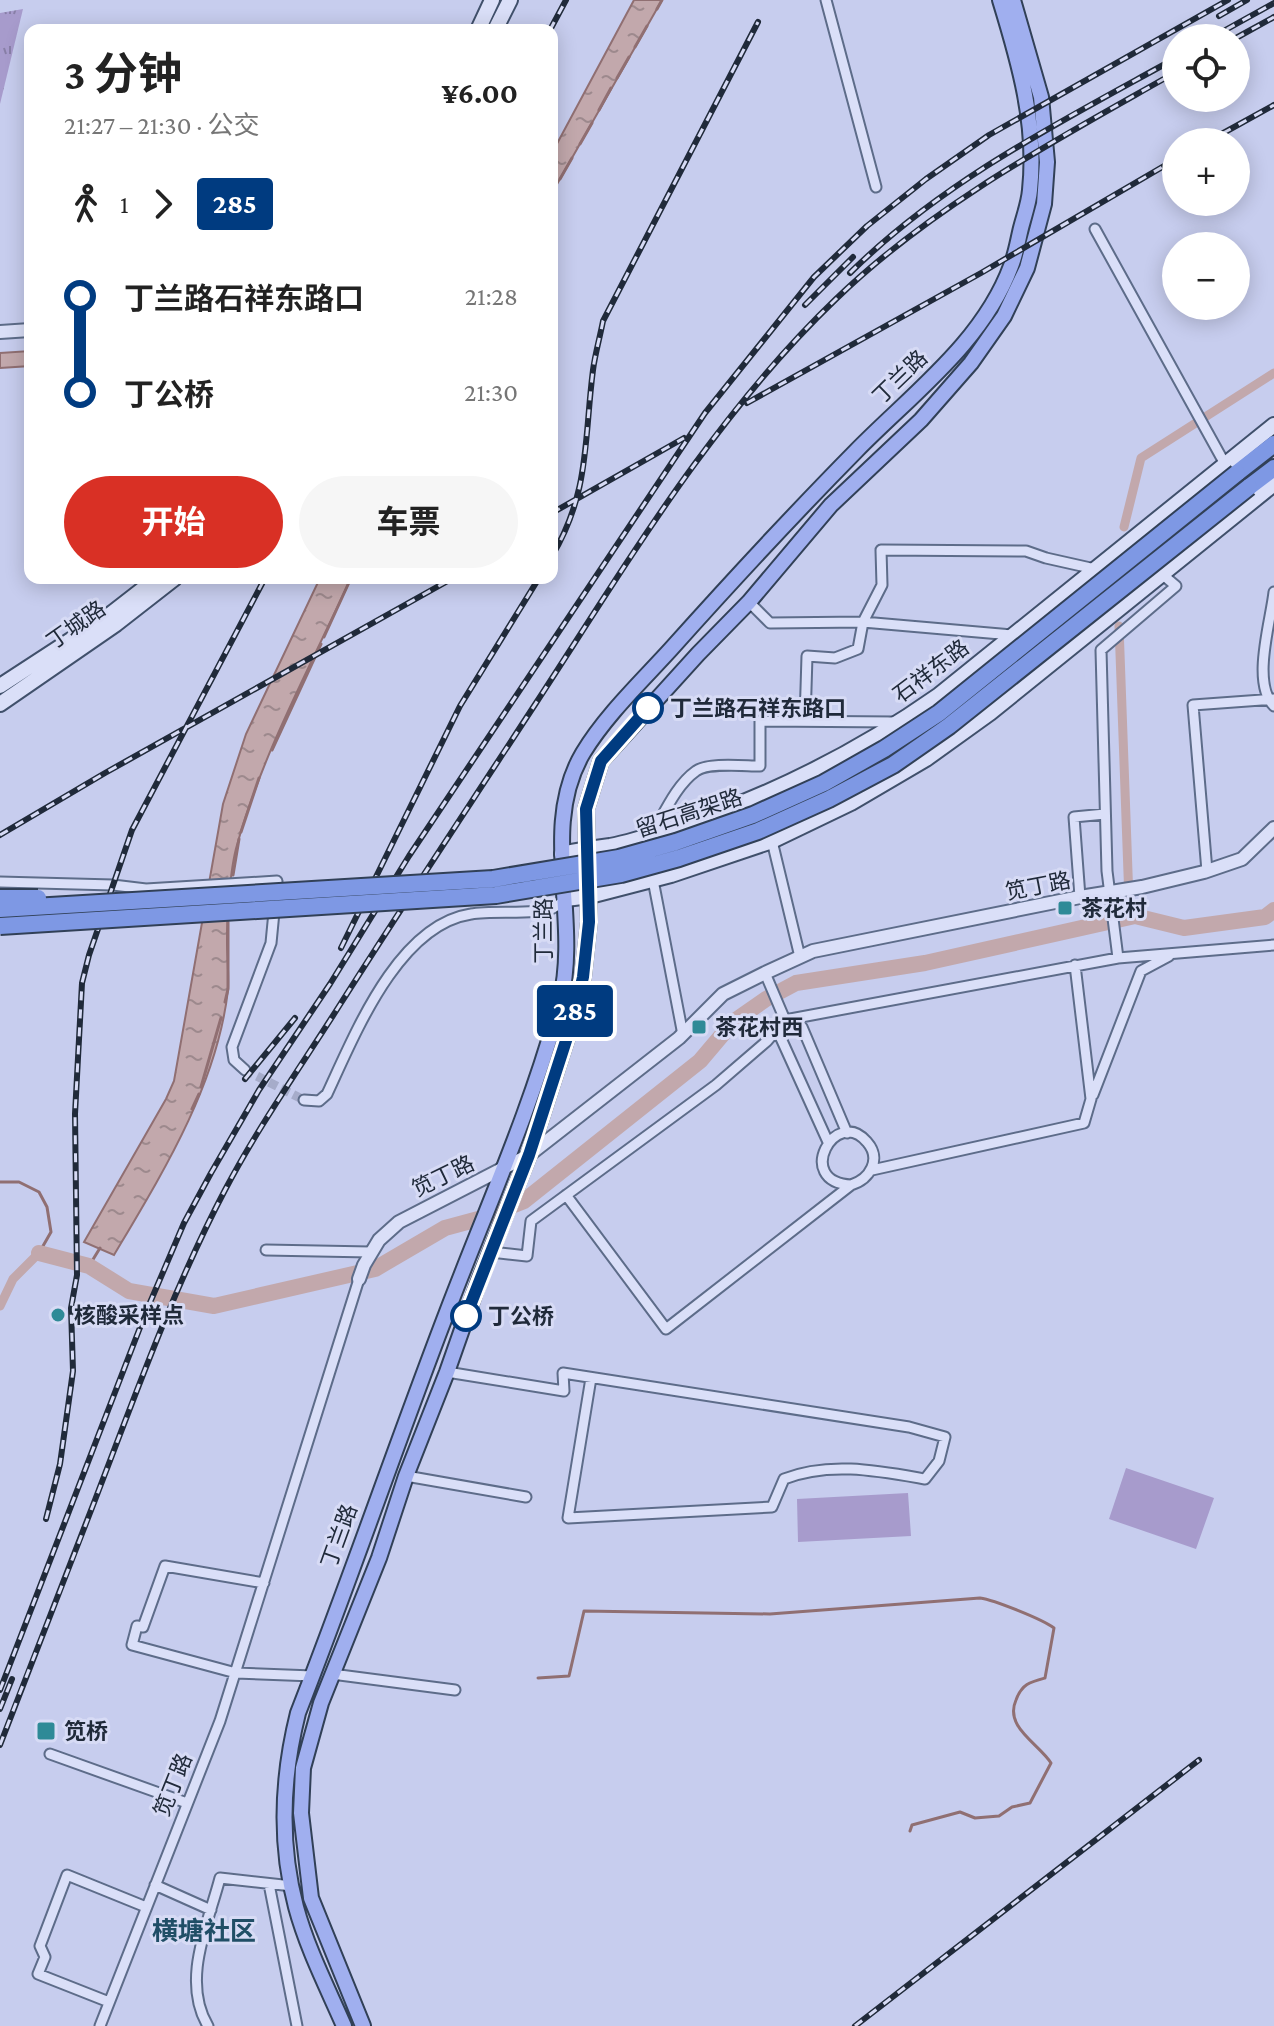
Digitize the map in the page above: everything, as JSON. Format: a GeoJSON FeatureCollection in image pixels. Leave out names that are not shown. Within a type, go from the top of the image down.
{"type":"FeatureCollection","features":[{"type":"Feature","properties":{"kind":"highway","name":"留石高架路"},"geometry":{"type":"LineString","coordinates":[[0,926],[537,873],[619,858],[753,815],[824,783],[939,713],[1231,469],[1274,444]]}},
{"type":"Feature","properties":{"kind":"highway","name":"留石高架路"},"geometry":{"type":"LineString","coordinates":[[0,909],[157,910],[496,895],[557,886],[664,862],[758,831],[829,799],[893,765],[949,726],[1274,468]]}},
{"type":"Feature","properties":{"kind":"highway"},"geometry":{"type":"LineString","coordinates":[[0,898],[157,910]]}},
{"type":"Feature","properties":{"kind":"highway"},"geometry":{"type":"LineString","coordinates":[[0,936],[66,931],[157,910]]}},
{"type":"Feature","properties":{"kind":"main road"},"geometry":{"type":"LineString","coordinates":[[481,24],[492,0]]}},
{"type":"Feature","properties":{"kind":"main road"},"geometry":{"type":"LineString","coordinates":[[498,24],[510,0]]}},
{"type":"Feature","properties":{"kind":"main road","name":"丁兰路"},"geometry":{"type":"LineString","coordinates":[[344,2026],[312,1953],[292,1886],[284,1805],[287,1769],[298,1713],[494,1190],[540,1064],[563,989],[567,955],[562,854],[568,791],[582,755],[615,711],[813,495],[942,368],[986,314],[1011,266],[1030,193],[1030,120],[1019,64],[1000,0]]}},
{"type":"Feature","properties":{"kind":"main road","name":"丁兰路"},"geometry":{"type":"LineString","coordinates":[[363,2026],[311,1898],[301,1813],[303,1768],[332,1674],[379,1558],[406,1476],[529,1155],[574,1016],[583,977],[590,896],[586,809],[601,761],[749,602],[831,505],[921,420],[971,363],[1004,316],[1027,268],[1044,204],[1047,162],[1041,97],[1013,0]]}},
{"type":"Feature","properties":{"kind":"main road","name":"石祥东路"},"geometry":{"type":"LineString","coordinates":[[562,854],[587,847],[611,846],[742,803],[844,756],[901,722],[1095,569],[1231,469],[1274,425]]}},
{"type":"Feature","properties":{"kind":"main road"},"geometry":{"type":"LineString","coordinates":[[566,899],[653,880],[772,841],[851,803],[926,759],[990,713],[1274,484]]}},
{"type":"Feature","properties":{"kind":"main road","name":"丁城路"},"geometry":{"type":"LineString","coordinates":[[0,686],[112,613],[149,584]]}},
{"type":"Feature","properties":{"kind":"main road","name":"丁城路"},"geometry":{"type":"LineString","coordinates":[[0,704],[116,624],[167,584]]}},
{"type":"Feature","properties":{"kind":"street"},"geometry":{"type":"LineString","coordinates":[[826,0],[876,187]]}},
{"type":"Feature","properties":{"kind":"street"},"geometry":{"type":"LineString","coordinates":[[1095,229],[1209,436],[1231,469]]}},
{"type":"Feature","properties":{"kind":"street"},"geometry":{"type":"LineString","coordinates":[[0,332],[24,330]]}},
{"type":"Feature","properties":{"kind":"street"},"geometry":{"type":"LineString","coordinates":[[805,721],[807,656],[835,658],[858,649],[863,622],[882,585],[881,550],[1026,551],[1095,569]]}},
{"type":"Feature","properties":{"kind":"street"},"geometry":{"type":"LineString","coordinates":[[1118,958],[1105,814],[1101,650],[1176,586],[1163,575]]}},
{"type":"Feature","properties":{"kind":"street"},"geometry":{"type":"LineString","coordinates":[[1207,871],[1193,705],[1272,701],[1262,654],[1274,592]]}},
{"type":"Feature","properties":{"kind":"street"},"geometry":{"type":"LineString","coordinates":[[749,602],[770,623],[863,622],[1012,635]]}},
{"type":"Feature","properties":{"kind":"street"},"geometry":{"type":"LineString","coordinates":[[652,834],[679,789],[698,769],[727,765],[760,766],[760,721],[901,722]]}},
{"type":"Feature","properties":{"kind":"street"},"geometry":{"type":"LineString","coordinates":[[1080,897],[1074,817],[1105,814]]}},
{"type":"Feature","properties":{"kind":"street","name":"笕丁路"},"geometry":{"type":"LineString","coordinates":[[100,2026],[236,1673],[359,1279],[367,1258],[379,1240],[399,1222],[529,1155],[683,1035],[723,994],[766,978],[813,951],[1080,897],[1113,896],[1242,859],[1272,833]]}},
{"type":"Feature","properties":{"kind":"street"},"geometry":{"type":"LineString","coordinates":[[772,841],[800,957]]}},
{"type":"Feature","properties":{"kind":"street"},"geometry":{"type":"LineString","coordinates":[[653,880],[683,1035]]}},
{"type":"Feature","properties":{"kind":"street"},"geometry":{"type":"LineString","coordinates":[[0,882],[113,885],[128,889],[277,881],[271,943],[232,1047],[234,1060],[245,1070]]}},
{"type":"Feature","properties":{"kind":"street"},"geometry":{"type":"LineString","coordinates":[[304,1100],[319,1101],[327,1094],[384,984],[430,931],[447,920],[471,914],[550,909],[566,899]]}},
{"type":"Feature","properties":{"kind":"street"},"geometry":{"type":"LineString","coordinates":[[491,1252],[527,1256],[531,1221],[716,1085],[767,1041],[785,1020],[1118,958],[1274,945]]}},
{"type":"Feature","properties":{"kind":"street"},"geometry":{"type":"LineString","coordinates":[[872,1170],[1084,1123],[1141,971],[1172,954]]}},
{"type":"Feature","properties":{"kind":"street"},"geometry":{"type":"LineString","coordinates":[[1075,965],[1091,1099]]}},
{"type":"Feature","properties":{"kind":"street"},"geometry":{"type":"LineString","coordinates":[[766,978],[785,1020],[802,1027],[847,1133]]}},
{"type":"Feature","properties":{"kind":"street"},"geometry":{"type":"LineString","coordinates":[[785,1020],[779,1034],[828,1142]]}},
{"type":"Feature","properties":{"kind":"street"},"geometry":{"type":"LineString","coordinates":[[566,1195],[666,1329],[851,1185],[867,1177],[872,1170],[870,1144],[864,1138],[840,1134],[828,1142],[822,1158],[827,1175],[834,1181],[851,1185]]}},
{"type":"Feature","properties":{"kind":"street"},"geometry":{"type":"LineString","coordinates":[[266,1250],[367,1258]]}},
{"type":"Feature","properties":{"kind":"street"},"geometry":{"type":"LineString","coordinates":[[447,1372],[564,1391],[563,1373],[909,1427],[945,1437],[939,1461],[925,1479],[865,1468],[801,1472],[784,1479],[772,1507],[568,1518],[591,1378]]}},
{"type":"Feature","properties":{"kind":"street"},"geometry":{"type":"LineString","coordinates":[[406,1476],[526,1497]]}},
{"type":"Feature","properties":{"kind":"street"},"geometry":{"type":"LineString","coordinates":[[264,1583],[165,1566],[143,1627],[137,1626],[132,1645],[236,1673],[313,1676]]}},
{"type":"Feature","properties":{"kind":"street"},"geometry":{"type":"LineString","coordinates":[[332,1674],[455,1690]]}},
{"type":"Feature","properties":{"kind":"street"},"geometry":{"type":"LineString","coordinates":[[50,1754],[187,1803]]}},
{"type":"Feature","properties":{"kind":"street"},"geometry":{"type":"LineString","coordinates":[[109,2002],[38,1974],[45,1957],[40,1946],[67,1875],[146,1907]]}},
{"type":"Feature","properties":{"kind":"street"},"geometry":{"type":"LineString","coordinates":[[203,2023],[198,2010],[195,1982],[220,1878],[292,1886]]}},
{"type":"Feature","properties":{"kind":"street"},"geometry":{"type":"LineString","coordinates":[[269,1884],[297,2026]]}},
{"type":"Feature","properties":{"kind":"street"},"geometry":{"type":"LineString","coordinates":[[155,1885],[211,1910]]}},
{"type":"Feature","properties":{"kind":"green space"},"geometry":{"type":"Polygon","coordinates":[[[23,9],[0,104],[0,13],[23,9]]]}},
{"type":"Feature","properties":{"kind":"green space"},"geometry":{"type":"Polygon","coordinates":[[[1126,1468],[1214,1498],[1196,1549],[1109,1519],[1126,1468]]]}},
{"type":"Feature","properties":{"kind":"green space"},"geometry":{"type":"Polygon","coordinates":[[[908,1493],[911,1536],[798,1542],[797,1499],[908,1493]]]}},
{"type":"Feature","properties":{"kind":"water"},"geometry":{"type":"Polygon","coordinates":[[[634,0],[662,0],[558,182],[558,142],[634,0]]]}},
{"type":"Feature","properties":{"kind":"water"},"geometry":{"type":"Polygon","coordinates":[[[24,351],[24,366],[0,368],[0,353],[24,351]]]}},
{"type":"Feature","properties":{"kind":"water"},"geometry":{"type":"Polygon","coordinates":[[[317,584],[348,584],[274,743],[237,845],[228,906],[228,990],[212,1061],[185,1128],[114,1255],[84,1242],[174,1081],[223,804],[246,734],[317,584]]]}},
{"type":"Feature","properties":{"kind":"waterway"},"geometry":{"type":"LineString","coordinates":[[657,9],[662,0]]}},
{"type":"Feature","properties":{"kind":"waterway"},"geometry":{"type":"LineString","coordinates":[[635,47],[647,26]]}},
{"type":"Feature","properties":{"kind":"waterway"},"geometry":{"type":"LineString","coordinates":[[617,78],[629,57]]}},
{"type":"Feature","properties":{"kind":"waterway"},"geometry":{"type":"LineString","coordinates":[[599,110],[611,88]]}},
{"type":"Feature","properties":{"kind":"waterway"},"geometry":{"type":"LineString","coordinates":[[580,144],[592,123]]}},
{"type":"Feature","properties":{"kind":"waterway"},"geometry":{"type":"LineString","coordinates":[[560,179],[572,158]]}},
{"type":"Feature","properties":{"kind":"waterway"},"geometry":{"type":"LineString","coordinates":[[1124,527],[1141,458],[1274,373]]}},
{"type":"Feature","properties":{"kind":"waterway"},"geometry":{"type":"LineString","coordinates":[[324,637],[348,584]]}},
{"type":"Feature","properties":{"kind":"waterway"},"geometry":{"type":"LineString","coordinates":[[1119,626],[1129,900],[1135,916]]}},
{"type":"Feature","properties":{"kind":"waterway"},"geometry":{"type":"LineString","coordinates":[[272,750],[321,644]]}},
{"type":"Feature","properties":{"kind":"waterway"},"geometry":{"type":"LineString","coordinates":[[241,832],[259,778]]}},
{"type":"Feature","properties":{"kind":"waterway"},"geometry":{"type":"LineString","coordinates":[[233,875],[239,839]]}},
{"type":"Feature","properties":{"kind":"waterway"},"geometry":{"type":"LineString","coordinates":[[39,1253],[89,1266],[129,1291],[214,1306],[375,1269],[445,1228],[482,1218],[524,1201],[700,1061],[733,1022],[796,983],[925,963],[1135,916],[1184,928],[1265,917],[1274,910]]}},
{"type":"Feature","properties":{"kind":"waterway"},"geometry":{"type":"LineString","coordinates":[[225,1002],[228,989],[228,922]]}},
{"type":"Feature","properties":{"kind":"waterway"},"geometry":{"type":"LineString","coordinates":[[201,1087],[221,1018]]}},
{"type":"Feature","properties":{"kind":"waterway"},"geometry":{"type":"LineString","coordinates":[[192,1109],[199,1094]]}},
{"type":"Feature","properties":{"kind":"waterway"},"geometry":{"type":"LineString","coordinates":[[0,1182],[19,1182],[39,1192],[47,1207],[51,1232],[39,1253]]}},
{"type":"Feature","properties":{"kind":"waterway"},"geometry":{"type":"LineString","coordinates":[[89,1266],[100,1248]]}},
{"type":"Feature","properties":{"kind":"waterway"},"geometry":{"type":"LineString","coordinates":[[0,1306],[13,1279],[39,1253]]}},
{"type":"Feature","properties":{"kind":"waterway"},"geometry":{"type":"LineString","coordinates":[[538,1678],[569,1676],[584,1611],[770,1614],[980,1598],[1018,1610],[1054,1628],[1045,1678],[1024,1687],[1014,1710],[1018,1727],[1051,1763],[1030,1803],[1012,1807],[999,1816],[975,1818],[960,1812],[912,1825],[910,1831]]}},
{"type":"Feature","properties":{"kind":"tunnel"},"geometry":{"type":"LineString","coordinates":[[245,1070],[304,1100]]}},
{"type":"Feature","properties":{"kind":"railway"},"geometry":{"type":"LineString","coordinates":[[553,24],[566,0]]}},
{"type":"Feature","properties":{"kind":"railway"},"geometry":{"type":"LineString","coordinates":[[0,1690],[146,1312],[184,1223],[211,1173],[259,1090],[330,984],[409,856],[705,413],[814,277],[867,226],[926,179],[989,135],[1228,0]]}},
{"type":"Feature","properties":{"kind":"railway"},"geometry":{"type":"LineString","coordinates":[[1219,16],[1247,0]]}},
{"type":"Feature","properties":{"kind":"railway"},"geometry":{"type":"LineString","coordinates":[[1236,24],[1274,3]]}},
{"type":"Feature","properties":{"kind":"railway"},"geometry":{"type":"LineString","coordinates":[[1250,30],[1274,17]]}},
{"type":"Feature","properties":{"kind":"railway"},"geometry":{"type":"LineString","coordinates":[[558,544],[579,487],[593,370],[603,321],[758,22]]}},
{"type":"Feature","properties":{"kind":"railway"},"geometry":{"type":"LineString","coordinates":[[850,273],[886,240],[964,181],[1048,129],[1162,66]]}},
{"type":"Feature","properties":{"kind":"railway"},"geometry":{"type":"LineString","coordinates":[[0,1745],[156,1343],[188,1266],[225,1190],[281,1095],[674,492],[750,392],[792,344],[874,265],[914,233],[998,175],[1162,80]]}},
{"type":"Feature","properties":{"kind":"railway"},"geometry":{"type":"LineString","coordinates":[[1232,128],[1274,105]]}},
{"type":"Feature","properties":{"kind":"railway"},"geometry":{"type":"LineString","coordinates":[[747,403],[981,273],[1162,167]]}},
{"type":"Feature","properties":{"kind":"railway"},"geometry":{"type":"LineString","coordinates":[[805,305],[853,257]]}},
{"type":"Feature","properties":{"kind":"railway"},"geometry":{"type":"LineString","coordinates":[[558,510],[684,438]]}},
{"type":"Feature","properties":{"kind":"railway"},"geometry":{"type":"LineString","coordinates":[[46,1519],[60,1464],[73,1371],[71,1308],[77,1275],[75,1114],[82,983],[132,830],[262,584]]}},
{"type":"Feature","properties":{"kind":"railway"},"geometry":{"type":"LineString","coordinates":[[0,835],[442,584]]}},
{"type":"Feature","properties":{"kind":"railway"},"geometry":{"type":"LineString","coordinates":[[341,948],[460,706],[535,584]]}},
{"type":"Feature","properties":{"kind":"railway"},"geometry":{"type":"LineString","coordinates":[[245,1079],[295,1018]]}},
{"type":"Feature","properties":{"kind":"railway"},"geometry":{"type":"LineString","coordinates":[[0,1709],[12,1679]]}},
{"type":"Feature","properties":{"kind":"railway"},"geometry":{"type":"LineString","coordinates":[[855,2026],[1199,1760]]}},
{"type":"Feature","properties":{"kind":"bus line","name":"285"},"geometry":{"type":"LineString","coordinates":[[466,1316],[529,1155],[574,1016],[583,977],[589,922],[586,809],[601,761],[648,708]]}},
{"type":"Feature","properties":{"kind":"place","name":"丁兰路石祥东路口"},"geometry":{"type":"Point","coordinates":[648,708]}},
{"type":"Feature","properties":{"kind":"place","name":"茶花村"},"geometry":{"type":"Point","coordinates":[1065,908]}},
{"type":"Feature","properties":{"kind":"place","name":"茶花村西"},"geometry":{"type":"Point","coordinates":[699,1027]}},
{"type":"Feature","properties":{"kind":"place","name":"核酸采样点"},"geometry":{"type":"Point","coordinates":[58,1315]}},
{"type":"Feature","properties":{"kind":"place","name":"丁公桥"},"geometry":{"type":"Point","coordinates":[466,1316]}},
{"type":"Feature","properties":{"kind":"place","name":"笕桥"},"geometry":{"type":"Point","coordinates":[46,1731]}},
{"type":"Feature","properties":{"kind":"district","name":"横塘社区"},"geometry":{"type":"Point","coordinates":[204,1931]}}]}
